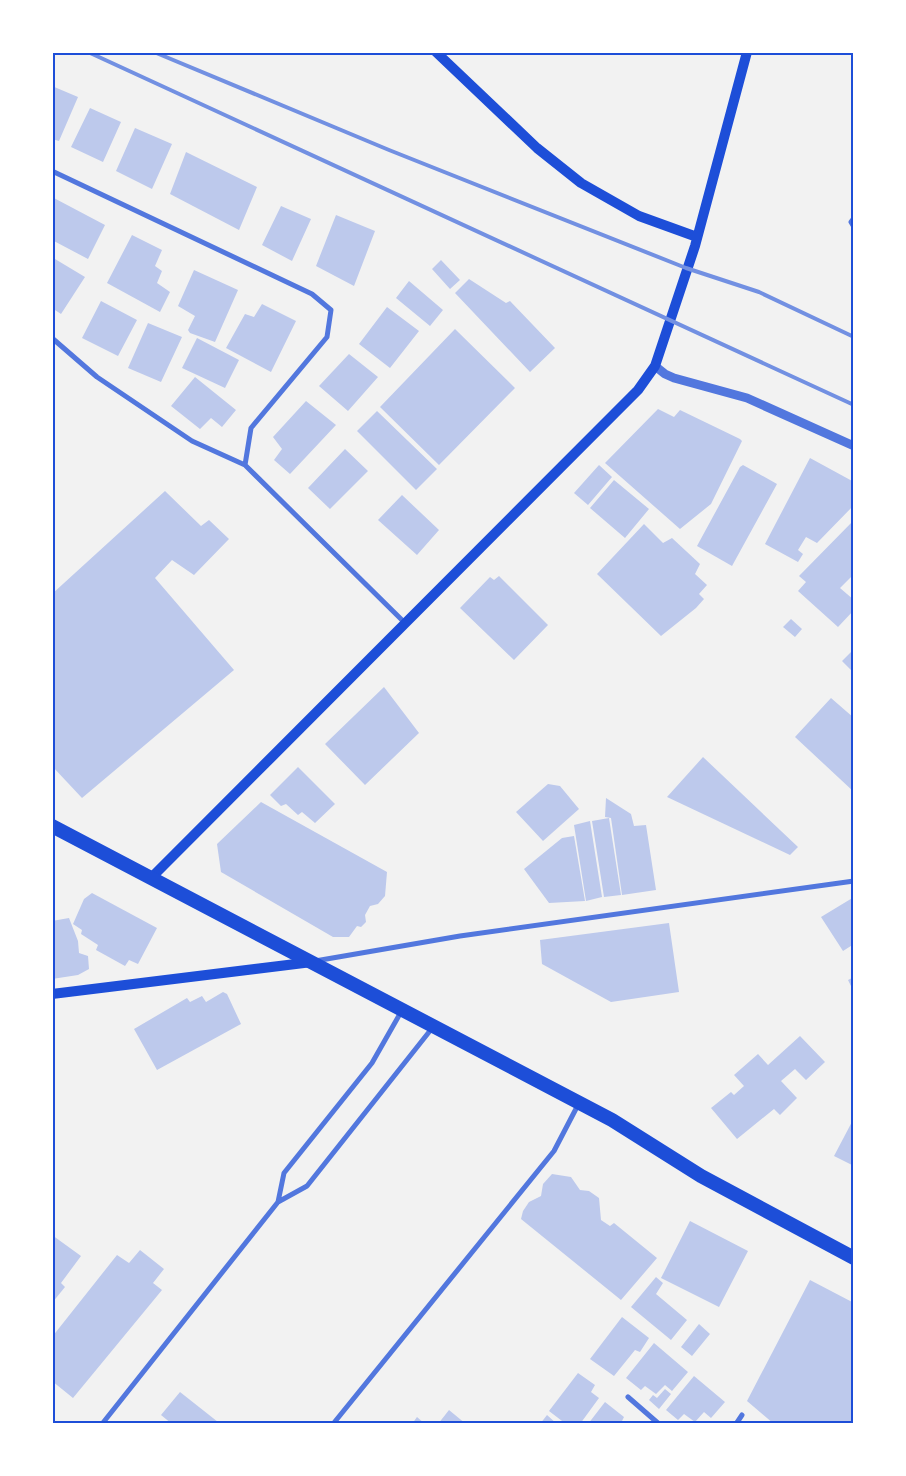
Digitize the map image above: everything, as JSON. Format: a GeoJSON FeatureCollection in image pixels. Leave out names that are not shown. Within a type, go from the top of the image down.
{"type":"FeatureCollection","features":[{"type":"Feature","properties":{"kind":"highway"},"geometry":{"type":"LineString","coordinates":[[52,826],[579,1102],[612,1120],[701,1176],[854,1258]]}},
{"type":"Feature","properties":{"kind":"main road"},"geometry":{"type":"LineString","coordinates":[[436,52],[537,148],[581,183],[639,216],[697,237]]}},
{"type":"Feature","properties":{"kind":"main road"},"geometry":{"type":"LineString","coordinates":[[151,878],[638,390],[655,366],[697,237],[747,52]]}},
{"type":"Feature","properties":{"kind":"main road"},"geometry":{"type":"LineString","coordinates":[[52,994],[312,962]]}},
{"type":"Feature","properties":{"kind":"street"},"geometry":{"type":"LineString","coordinates":[[52,171],[312,294],[331,310],[327,337],[252,428],[245,465]]}},
{"type":"Feature","properties":{"kind":"street"},"geometry":{"type":"LineString","coordinates":[[854,218],[851,222],[854,227]]}},
{"type":"Feature","properties":{"kind":"street"},"geometry":{"type":"LineString","coordinates":[[52,338],[97,377],[184,436],[245,465],[405,623]]}},
{"type":"Feature","properties":{"kind":"street"},"geometry":{"type":"LineString","coordinates":[[655,366],[674,378],[747,398],[854,446]]}},
{"type":"Feature","properties":{"kind":"street"},"geometry":{"type":"LineString","coordinates":[[312,962],[460,936],[854,881]]}},
{"type":"Feature","properties":{"kind":"street"},"geometry":{"type":"LineString","coordinates":[[278,1202],[284,1173],[372,1063],[402,1010]]}},
{"type":"Feature","properties":{"kind":"street"},"geometry":{"type":"LineString","coordinates":[[102,1424],[278,1202],[307,1186],[434,1026]]}},
{"type":"Feature","properties":{"kind":"street"},"geometry":{"type":"LineString","coordinates":[[334,1424],[554,1150],[579,1102]]}},
{"type":"Feature","properties":{"kind":"street"},"geometry":{"type":"LineString","coordinates":[[628,1397],[659,1424]]}},
{"type":"Feature","properties":{"kind":"street"},"geometry":{"type":"LineString","coordinates":[[736,1424],[742,1415]]}},
{"type":"Feature","properties":{"kind":"building"},"geometry":{"type":"Polygon","coordinates":[[[52,86],[78,97],[59,141],[52,139],[52,86]]]}},
{"type":"Feature","properties":{"kind":"building"},"geometry":{"type":"Polygon","coordinates":[[[90,108],[121,122],[103,162],[71,147],[90,108]]]}},
{"type":"Feature","properties":{"kind":"building"},"geometry":{"type":"Polygon","coordinates":[[[135,128],[172,144],[152,189],[116,171],[135,128]]]}},
{"type":"Feature","properties":{"kind":"building"},"geometry":{"type":"Polygon","coordinates":[[[186,152],[257,187],[239,230],[170,194],[186,152]]]}},
{"type":"Feature","properties":{"kind":"building"},"geometry":{"type":"Polygon","coordinates":[[[52,197],[105,225],[88,259],[52,240],[52,197]]]}},
{"type":"Feature","properties":{"kind":"building"},"geometry":{"type":"Polygon","coordinates":[[[281,206],[311,219],[292,261],[262,245],[281,206]]]}},
{"type":"Feature","properties":{"kind":"building"},"geometry":{"type":"Polygon","coordinates":[[[336,215],[375,231],[354,286],[316,266],[336,215]]]}},
{"type":"Feature","properties":{"kind":"building"},"geometry":{"type":"Polygon","coordinates":[[[132,235],[162,250],[155,266],[162,271],[157,283],[170,292],[160,312],[107,283],[132,235]]]}},
{"type":"Feature","properties":{"kind":"building"},"geometry":{"type":"Polygon","coordinates":[[[55,259],[85,277],[61,314],[52,308],[52,264],[55,259]]]}},
{"type":"Feature","properties":{"kind":"building"},"geometry":{"type":"Polygon","coordinates":[[[441,260],[460,280],[450,289],[432,269],[441,260]]]}},
{"type":"Feature","properties":{"kind":"building"},"geometry":{"type":"Polygon","coordinates":[[[194,270],[238,290],[215,342],[190,333],[188,330],[195,316],[178,306],[194,270]]]}},
{"type":"Feature","properties":{"kind":"building"},"geometry":{"type":"Polygon","coordinates":[[[469,279],[506,303],[510,301],[555,348],[530,372],[455,293],[469,279]]]}},
{"type":"Feature","properties":{"kind":"building"},"geometry":{"type":"Polygon","coordinates":[[[409,281],[443,310],[430,326],[396,298],[409,281]]]}},
{"type":"Feature","properties":{"kind":"building"},"geometry":{"type":"Polygon","coordinates":[[[101,301],[137,320],[118,356],[82,338],[101,301]]]}},
{"type":"Feature","properties":{"kind":"building"},"geometry":{"type":"Polygon","coordinates":[[[262,304],[296,321],[271,372],[226,348],[245,314],[254,317],[262,304]]]}},
{"type":"Feature","properties":{"kind":"building"},"geometry":{"type":"Polygon","coordinates":[[[387,307],[419,331],[390,368],[359,344],[387,307]]]}},
{"type":"Feature","properties":{"kind":"building"},"geometry":{"type":"Polygon","coordinates":[[[148,323],[182,337],[161,382],[128,368],[148,323]]]}},
{"type":"Feature","properties":{"kind":"building"},"geometry":{"type":"Polygon","coordinates":[[[455,329],[515,388],[439,465],[380,407],[455,329]]]}},
{"type":"Feature","properties":{"kind":"building"},"geometry":{"type":"Polygon","coordinates":[[[197,338],[239,360],[225,388],[182,368],[197,338]]]}},
{"type":"Feature","properties":{"kind":"building"},"geometry":{"type":"Polygon","coordinates":[[[349,354],[378,377],[348,411],[319,386],[349,354]]]}},
{"type":"Feature","properties":{"kind":"building"},"geometry":{"type":"Polygon","coordinates":[[[195,377],[236,410],[222,427],[211,418],[200,429],[171,406],[195,377]]]}},
{"type":"Feature","properties":{"kind":"building"},"geometry":{"type":"Polygon","coordinates":[[[306,401],[336,425],[290,474],[274,460],[282,449],[273,437],[306,401]]]}},
{"type":"Feature","properties":{"kind":"building"},"geometry":{"type":"Polygon","coordinates":[[[658,409],[674,417],[680,410],[742,441],[711,504],[680,529],[605,463],[658,409]]]}},
{"type":"Feature","properties":{"kind":"building"},"geometry":{"type":"Polygon","coordinates":[[[377,411],[437,469],[416,490],[357,431],[377,411]]]}},
{"type":"Feature","properties":{"kind":"building"},"geometry":{"type":"Polygon","coordinates":[[[345,449],[368,471],[330,509],[308,488],[345,449]]]}},
{"type":"Feature","properties":{"kind":"building"},"geometry":{"type":"Polygon","coordinates":[[[810,458],[854,482],[854,505],[817,543],[806,537],[798,550],[803,554],[798,562],[765,544],[810,458]]]}},
{"type":"Feature","properties":{"kind":"building"},"geometry":{"type":"Polygon","coordinates":[[[599,465],[612,477],[588,505],[574,493],[599,465]]]}},
{"type":"Feature","properties":{"kind":"building"},"geometry":{"type":"Polygon","coordinates":[[[743,465],[777,484],[732,566],[697,546],[740,467],[743,465]]]}},
{"type":"Feature","properties":{"kind":"building"},"geometry":{"type":"Polygon","coordinates":[[[614,480],[649,509],[625,538],[590,508],[614,480]]]}},
{"type":"Feature","properties":{"kind":"building"},"geometry":{"type":"Polygon","coordinates":[[[165,491],[201,526],[209,520],[229,539],[194,575],[172,560],[155,578],[234,670],[82,798],[52,766],[52,594],[165,491]]]}},
{"type":"Feature","properties":{"kind":"building"},"geometry":{"type":"Polygon","coordinates":[[[402,495],[439,530],[417,555],[378,520],[402,495]]]}},
{"type":"Feature","properties":{"kind":"building"},"geometry":{"type":"Polygon","coordinates":[[[854,520],[854,574],[840,588],[854,600],[854,610],[838,627],[798,591],[806,582],[799,576],[854,520]]]}},
{"type":"Feature","properties":{"kind":"building"},"geometry":{"type":"Polygon","coordinates":[[[644,524],[663,543],[672,538],[700,564],[695,574],[707,585],[699,594],[704,599],[696,608],[661,636],[597,574],[644,524]]]}},
{"type":"Feature","properties":{"kind":"building"},"geometry":{"type":"Polygon","coordinates":[[[499,576],[548,625],[514,660],[460,608],[490,577],[494,580],[499,576]]]}},
{"type":"Feature","properties":{"kind":"building"},"geometry":{"type":"Polygon","coordinates":[[[791,619],[802,629],[795,637],[783,627],[791,619]]]}},
{"type":"Feature","properties":{"kind":"building"},"geometry":{"type":"Polygon","coordinates":[[[854,649],[854,673],[842,661],[854,649]]]}},
{"type":"Feature","properties":{"kind":"building"},"geometry":{"type":"Polygon","coordinates":[[[384,687],[419,733],[365,785],[325,744],[384,687]]]}},
{"type":"Feature","properties":{"kind":"building"},"geometry":{"type":"Polygon","coordinates":[[[831,698],[854,718],[854,792],[795,737],[831,698]]]}},
{"type":"Feature","properties":{"kind":"building"},"geometry":{"type":"Polygon","coordinates":[[[703,757],[798,847],[790,855],[667,797],[703,757]]]}},
{"type":"Feature","properties":{"kind":"building"},"geometry":{"type":"Polygon","coordinates":[[[298,767],[335,804],[315,823],[302,812],[298,815],[286,804],[281,806],[270,795],[298,767]]]}},
{"type":"Feature","properties":{"kind":"building"},"geometry":{"type":"Polygon","coordinates":[[[548,784],[560,786],[579,809],[543,841],[516,812],[548,784]]]}},
{"type":"Feature","properties":{"kind":"building"},"geometry":{"type":"Polygon","coordinates":[[[606,798],[631,814],[634,826],[646,825],[656,890],[622,895],[611,818],[605,817],[606,798]]]}},
{"type":"Feature","properties":{"kind":"building"},"geometry":{"type":"Polygon","coordinates":[[[261,802],[387,872],[385,896],[378,904],[370,906],[365,915],[366,922],[361,927],[357,926],[349,937],[333,937],[221,872],[217,844],[261,802]]]}},
{"type":"Feature","properties":{"kind":"building"},"geometry":{"type":"Polygon","coordinates":[[[609,818],[621,895],[604,897],[592,821],[609,818]]]}},
{"type":"Feature","properties":{"kind":"building"},"geometry":{"type":"Polygon","coordinates":[[[590,821],[602,897],[586,901],[574,825],[590,821]]]}},
{"type":"Feature","properties":{"kind":"building"},"geometry":{"type":"Polygon","coordinates":[[[574,836],[585,901],[549,903],[524,869],[562,838],[574,836]]]}},
{"type":"Feature","properties":{"kind":"building"},"geometry":{"type":"Polygon","coordinates":[[[92,893],[157,928],[138,964],[129,960],[125,966],[96,950],[98,945],[81,934],[82,930],[73,924],[84,899],[92,893]]]}},
{"type":"Feature","properties":{"kind":"building"},"geometry":{"type":"Polygon","coordinates":[[[854,897],[854,944],[843,951],[821,917],[854,897]]]}},
{"type":"Feature","properties":{"kind":"building"},"geometry":{"type":"Polygon","coordinates":[[[69,918],[78,941],[79,953],[88,956],[89,969],[78,975],[52,979],[52,921],[69,918]]]}},
{"type":"Feature","properties":{"kind":"building"},"geometry":{"type":"Polygon","coordinates":[[[669,923],[679,992],[611,1002],[542,964],[540,940],[669,923]]]}},
{"type":"Feature","properties":{"kind":"building"},"geometry":{"type":"Polygon","coordinates":[[[854,977],[854,992],[848,980],[854,977]]]}},
{"type":"Feature","properties":{"kind":"building"},"geometry":{"type":"Polygon","coordinates":[[[223,992],[227,994],[241,1024],[157,1070],[134,1029],[187,998],[190,1002],[202,996],[206,1002],[223,992]]]}},
{"type":"Feature","properties":{"kind":"building"},"geometry":{"type":"Polygon","coordinates":[[[800,1036],[825,1062],[806,1080],[795,1069],[781,1081],[797,1098],[780,1115],[774,1109],[737,1139],[711,1108],[731,1092],[734,1095],[744,1086],[734,1075],[758,1054],[768,1065],[800,1036]]]}},
{"type":"Feature","properties":{"kind":"building"},"geometry":{"type":"Polygon","coordinates":[[[854,1118],[854,1166],[834,1156],[854,1118]]]}},
{"type":"Feature","properties":{"kind":"building"},"geometry":{"type":"Polygon","coordinates":[[[552,1174],[571,1177],[580,1190],[589,1191],[599,1198],[601,1220],[610,1226],[614,1223],[657,1258],[621,1300],[521,1219],[523,1211],[529,1202],[541,1196],[543,1184],[552,1174]]]}},
{"type":"Feature","properties":{"kind":"building"},"geometry":{"type":"Polygon","coordinates":[[[690,1221],[748,1251],[719,1307],[661,1278],[690,1221]]]}},
{"type":"Feature","properties":{"kind":"building"},"geometry":{"type":"Polygon","coordinates":[[[52,1235],[81,1256],[61,1283],[65,1287],[52,1303],[52,1235]]]}},
{"type":"Feature","properties":{"kind":"building"},"geometry":{"type":"Polygon","coordinates":[[[140,1250],[164,1269],[153,1283],[162,1290],[73,1398],[52,1381],[52,1337],[117,1255],[129,1263],[140,1250]]]}},
{"type":"Feature","properties":{"kind":"building"},"geometry":{"type":"Polygon","coordinates":[[[656,1277],[663,1283],[656,1294],[687,1320],[671,1340],[631,1307],[656,1277]]]}},
{"type":"Feature","properties":{"kind":"building"},"geometry":{"type":"Polygon","coordinates":[[[810,1280],[854,1303],[854,1424],[774,1424],[747,1401],[810,1280]]]}},
{"type":"Feature","properties":{"kind":"building"},"geometry":{"type":"Polygon","coordinates":[[[622,1317],[649,1338],[640,1352],[635,1350],[614,1376],[590,1359],[622,1317]]]}},
{"type":"Feature","properties":{"kind":"building"},"geometry":{"type":"Polygon","coordinates":[[[699,1324],[710,1334],[692,1356],[681,1347],[699,1324]]]}},
{"type":"Feature","properties":{"kind":"building"},"geometry":{"type":"Polygon","coordinates":[[[654,1343],[688,1372],[672,1391],[665,1385],[656,1394],[645,1386],[641,1390],[626,1378],[654,1343]]]}},
{"type":"Feature","properties":{"kind":"building"},"geometry":{"type":"Polygon","coordinates":[[[578,1373],[595,1385],[591,1392],[599,1398],[580,1424],[566,1424],[549,1411],[578,1373]]]}},
{"type":"Feature","properties":{"kind":"building"},"geometry":{"type":"Polygon","coordinates":[[[694,1376],[725,1402],[711,1418],[704,1412],[695,1422],[684,1414],[678,1420],[666,1410],[694,1376]]]}},
{"type":"Feature","properties":{"kind":"building"},"geometry":{"type":"Polygon","coordinates":[[[665,1389],[671,1394],[659,1409],[649,1400],[653,1395],[657,1398],[665,1389]]]}},
{"type":"Feature","properties":{"kind":"building"},"geometry":{"type":"Polygon","coordinates":[[[180,1392],[218,1422],[217,1424],[172,1424],[161,1415],[180,1392]]]}},
{"type":"Feature","properties":{"kind":"building"},"geometry":{"type":"Polygon","coordinates":[[[605,1402],[624,1417],[622,1421],[625,1424],[588,1424],[605,1402]]]}},
{"type":"Feature","properties":{"kind":"building"},"geometry":{"type":"Polygon","coordinates":[[[449,1410],[466,1424],[438,1424],[449,1410]]]}},
{"type":"Feature","properties":{"kind":"building"},"geometry":{"type":"Polygon","coordinates":[[[547,1415],[557,1424],[540,1424],[547,1415]]]}},
{"type":"Feature","properties":{"kind":"building"},"geometry":{"type":"Polygon","coordinates":[[[417,1417],[425,1424],[412,1424],[417,1417]]]}},
{"type":"Feature","properties":{"kind":"railway"},"geometry":{"type":"LineString","coordinates":[[88,52],[854,405]]}},
{"type":"Feature","properties":{"kind":"railway"},"geometry":{"type":"LineString","coordinates":[[154,52],[389,150],[686,268],[759,292],[854,337]]}}]}
